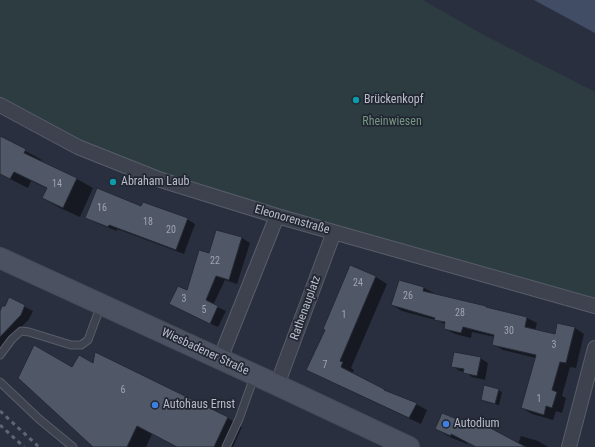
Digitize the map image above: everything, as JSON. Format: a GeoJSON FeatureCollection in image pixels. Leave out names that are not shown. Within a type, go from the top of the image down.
{"type":"FeatureCollection","features":[{"type":"Feature","properties":{"kind":"main road","name":"Wiesbadener Straße"},"geometry":{"type":"LineString","coordinates":[[0,258],[409,447]]}},
{"type":"Feature","properties":{"kind":"street","name":"Eleonorenstraße"},"geometry":{"type":"LineString","coordinates":[[0,105],[78,147],[161,180],[277,216],[595,306]]}},
{"type":"Feature","properties":{"kind":"street"},"geometry":{"type":"LineString","coordinates":[[220,359],[277,216]]}},
{"type":"Feature","properties":{"kind":"street","name":"Rathenauplatz"},"geometry":{"type":"LineString","coordinates":[[277,385],[334,232]]}},
{"type":"Feature","properties":{"kind":"street"},"geometry":{"type":"LineString","coordinates":[[569,447],[595,348]]}},
{"type":"Feature","properties":{"kind":"lane"},"geometry":{"type":"LineString","coordinates":[[0,355],[12,339],[21,331],[72,345],[81,345],[88,340],[101,304]]}},
{"type":"Feature","properties":{"kind":"lane"},"geometry":{"type":"LineString","coordinates":[[226,447],[239,419],[255,375]]}},
{"type":"Feature","properties":{"kind":"lane"},"geometry":{"type":"LineString","coordinates":[[0,382],[39,419],[73,447]]}},
{"type":"Feature","properties":{"kind":"green space","name":"Rheinwiesen"},"geometry":{"type":"Polygon","coordinates":[[[0,0],[423,0],[480,33],[595,92],[595,306],[161,180],[0,105],[0,0]]]}},
{"type":"Feature","properties":{"kind":"water"},"geometry":{"type":"Polygon","coordinates":[[[534,0],[595,0],[595,33],[534,0]]]}},
{"type":"Feature","properties":{"kind":"building"},"geometry":{"type":"Polygon","coordinates":[[[0,136],[26,149],[24,153],[77,178],[63,208],[42,198],[47,188],[14,172],[10,179],[0,174],[0,136]]]}},
{"type":"Feature","properties":{"kind":"building"},"geometry":{"type":"Polygon","coordinates":[[[97,188],[141,206],[143,202],[188,218],[176,250],[109,225],[108,227],[85,218],[97,188]]]}},
{"type":"Feature","properties":{"kind":"building"},"geometry":{"type":"Polygon","coordinates":[[[216,230],[242,237],[229,280],[216,276],[206,300],[218,306],[210,324],[169,304],[178,286],[187,290],[199,250],[209,253],[216,230]]]}},
{"type":"Feature","properties":{"kind":"building"},"geometry":{"type":"Polygon","coordinates":[[[350,265],[376,276],[340,361],[343,362],[341,367],[384,390],[417,403],[409,418],[306,370],[325,330],[323,329],[350,265]]]}},
{"type":"Feature","properties":{"kind":"building"},"geometry":{"type":"Polygon","coordinates":[[[399,280],[424,287],[423,291],[527,317],[525,327],[555,334],[557,323],[575,327],[566,363],[560,362],[552,390],[557,392],[552,408],[546,406],[544,415],[521,408],[536,355],[492,345],[494,335],[463,327],[461,333],[444,329],[445,322],[434,320],[435,318],[391,305],[399,280]]]}},
{"type":"Feature","properties":{"kind":"building"},"geometry":{"type":"Polygon","coordinates":[[[9,297],[25,305],[21,315],[0,337],[0,311],[2,306],[5,306],[9,297]]]}},
{"type":"Feature","properties":{"kind":"building"},"geometry":{"type":"Polygon","coordinates":[[[34,345],[72,367],[79,355],[93,363],[95,352],[228,417],[214,447],[177,447],[137,426],[127,447],[93,447],[18,378],[34,345]]]}},
{"type":"Feature","properties":{"kind":"building"},"geometry":{"type":"Polygon","coordinates":[[[454,352],[481,357],[477,376],[463,373],[464,369],[451,367],[454,352]]]}},
{"type":"Feature","properties":{"kind":"building"},"geometry":{"type":"Polygon","coordinates":[[[484,385],[499,389],[495,404],[481,400],[484,385]]]}},
{"type":"Feature","properties":{"kind":"building"},"geometry":{"type":"Polygon","coordinates":[[[442,413],[479,428],[481,423],[526,447],[476,447],[451,434],[451,436],[435,429],[442,413]]]}},
{"type":"Feature","properties":{"kind":"railway"},"geometry":{"type":"LineString","coordinates":[[0,411],[39,447]]}},
{"type":"Feature","properties":{"kind":"railway"},"geometry":{"type":"LineString","coordinates":[[0,425],[24,447]]}},
{"type":"Feature","properties":{"kind":"place","name":"Brückenkopf"},"geometry":{"type":"Point","coordinates":[356,100]}},
{"type":"Feature","properties":{"kind":"place","name":"Abraham Laub"},"geometry":{"type":"Point","coordinates":[113,182]}},
{"type":"Feature","properties":{"kind":"place","name":"Autohaus Ernst"},"geometry":{"type":"Point","coordinates":[155,405]}},
{"type":"Feature","properties":{"kind":"place","name":"Autodium"},"geometry":{"type":"Point","coordinates":[446,424]}}]}
